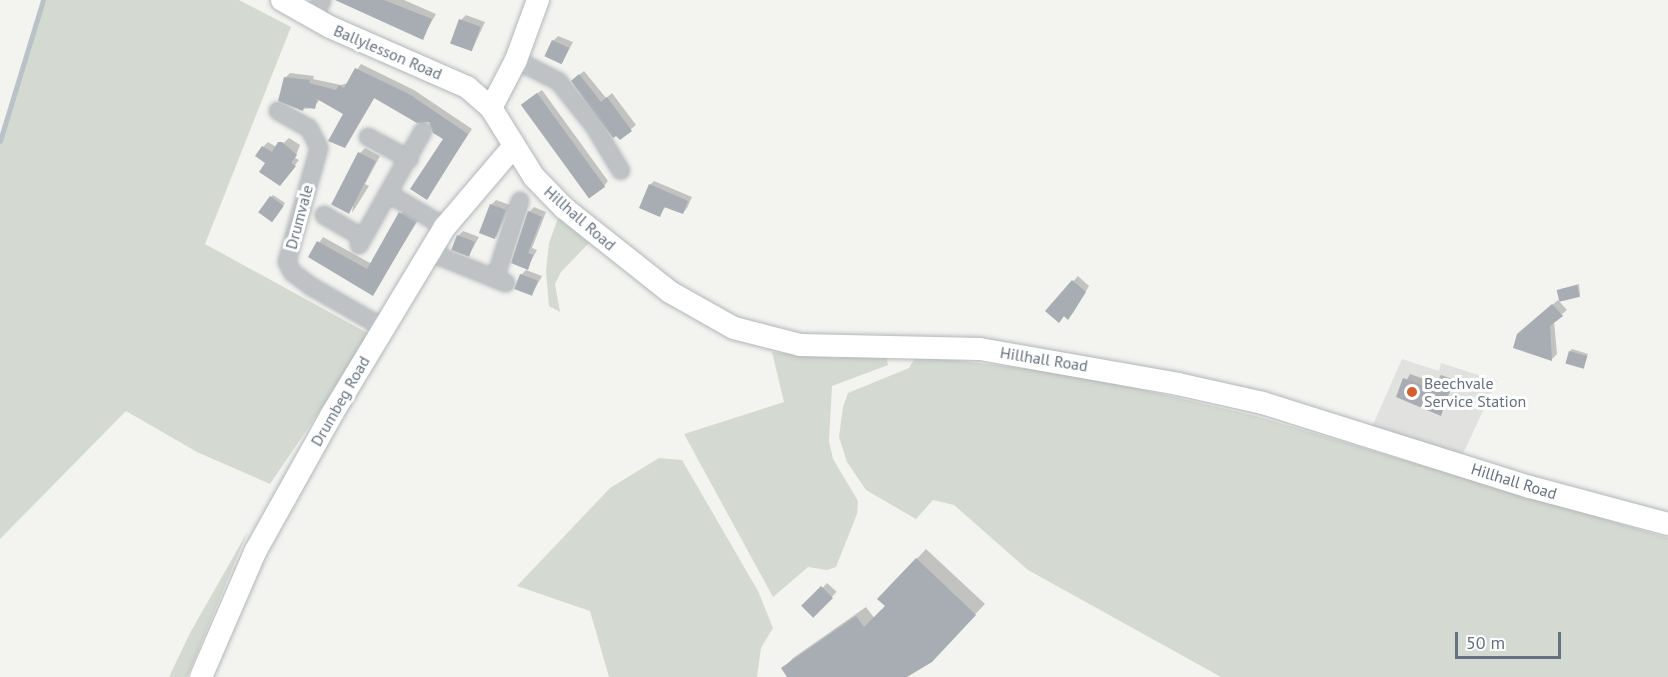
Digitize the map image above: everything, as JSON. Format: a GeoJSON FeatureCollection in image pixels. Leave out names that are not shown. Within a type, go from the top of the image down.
{"type":"FeatureCollection","features":[{"type":"Feature","properties":{"kind":"main road","name":"Ballylesson Road"},"geometry":{"type":"LineString","coordinates":[[282,0],[317,9],[467,87],[491,108]]}},
{"type":"Feature","properties":{"kind":"main road"},"geometry":{"type":"LineString","coordinates":[[491,108],[516,60],[538,0]]}},
{"type":"Feature","properties":{"kind":"main road","name":"Hillhall Road"},"geometry":{"type":"LineString","coordinates":[[491,108],[534,177],[564,208],[670,292],[734,328],[800,345],[980,350],[1178,384],[1263,403],[1530,488],[1668,524]]}},
{"type":"Feature","properties":{"kind":"main road","name":"Drumbeg Road"},"geometry":{"type":"LineString","coordinates":[[201,677],[270,521],[429,252],[446,226],[514,146]]}},
{"type":"Feature","properties":{"kind":"street"},"geometry":{"type":"LineString","coordinates":[[516,60],[558,81],[621,171]]}},
{"type":"Feature","properties":{"kind":"street","name":"Drumvale"},"geometry":{"type":"LineString","coordinates":[[278,111],[309,128],[319,148],[287,262],[292,272],[312,287],[384,328]]}},
{"type":"Feature","properties":{"kind":"street"},"geometry":{"type":"LineString","coordinates":[[324,215],[361,241],[423,132]]}},
{"type":"Feature","properties":{"kind":"street"},"geometry":{"type":"LineString","coordinates":[[368,137],[409,159]]}},
{"type":"Feature","properties":{"kind":"street"},"geometry":{"type":"LineString","coordinates":[[389,194],[446,226]]}},
{"type":"Feature","properties":{"kind":"street"},"geometry":{"type":"LineString","coordinates":[[429,252],[500,281],[520,201]]}},
{"type":"Feature","properties":{"kind":"shaded area"},"geometry":{"type":"Polygon","coordinates":[[[43,0],[239,0],[291,27],[205,244],[371,335],[270,484],[197,452],[126,411],[0,539],[0,141],[43,0]]]}},
{"type":"Feature","properties":{"kind":"shaded area"},"geometry":{"type":"Polygon","coordinates":[[[558,218],[589,243],[561,272],[555,284],[560,312],[549,306],[546,271],[549,243],[558,218]]]}},
{"type":"Feature","properties":{"kind":"shaded area"},"geometry":{"type":"Polygon","coordinates":[[[772,352],[835,358],[886,354],[888,365],[832,386],[829,441],[833,459],[858,501],[857,514],[836,567],[827,570],[808,567],[773,597],[684,434],[784,402],[772,352]]]}},
{"type":"Feature","properties":{"kind":"shaded area"},"geometry":{"type":"Polygon","coordinates":[[[916,356],[1075,374],[1256,416],[1668,538],[1668,677],[1221,677],[1028,570],[954,505],[933,500],[916,519],[866,490],[847,462],[839,437],[843,407],[848,393],[909,368],[916,356]]]}},
{"type":"Feature","properties":{"kind":"shaded area"},"geometry":{"type":"Polygon","coordinates":[[[1402,359],[1439,371],[1441,363],[1497,381],[1461,458],[1372,427],[1402,359]]]}},
{"type":"Feature","properties":{"kind":"shaded area"},"geometry":{"type":"Polygon","coordinates":[[[659,458],[682,460],[758,591],[773,628],[761,648],[757,677],[609,677],[590,611],[517,586],[610,488],[659,458]]]}},
{"type":"Feature","properties":{"kind":"shaded area"},"geometry":{"type":"Polygon","coordinates":[[[248,531],[187,677],[169,677],[190,633],[248,531]]]}},
{"type":"Feature","properties":{"kind":"building"},"geometry":{"type":"Polygon","coordinates":[[[335,0],[384,0],[432,19],[423,40],[335,0]]]}},
{"type":"Feature","properties":{"kind":"building"},"geometry":{"type":"Polygon","coordinates":[[[459,19],[481,27],[472,51],[450,43],[459,19]]]}},
{"type":"Feature","properties":{"kind":"building"},"geometry":{"type":"Polygon","coordinates":[[[552,40],[569,48],[562,64],[544,56],[552,40]]]}},
{"type":"Feature","properties":{"kind":"building"},"geometry":{"type":"Polygon","coordinates":[[[355,68],[409,94],[468,134],[427,200],[410,189],[443,139],[433,133],[429,122],[417,123],[374,98],[345,148],[328,141],[343,114],[317,99],[315,109],[304,107],[303,111],[278,101],[284,77],[310,80],[309,83],[336,90],[339,85],[344,88],[355,68]]]}},
{"type":"Feature","properties":{"kind":"building"},"geometry":{"type":"Polygon","coordinates":[[[579,74],[601,102],[607,97],[632,131],[620,140],[616,136],[613,138],[571,81],[579,74]]]}},
{"type":"Feature","properties":{"kind":"building"},"geometry":{"type":"Polygon","coordinates":[[[537,93],[605,187],[589,199],[521,105],[537,93]]]}},
{"type":"Feature","properties":{"kind":"building"},"geometry":{"type":"Polygon","coordinates":[[[278,142],[282,142],[297,155],[291,163],[296,166],[280,186],[259,172],[265,163],[255,156],[262,146],[272,152],[278,142]]]}},
{"type":"Feature","properties":{"kind":"building"},"geometry":{"type":"Polygon","coordinates":[[[358,152],[376,161],[349,214],[331,205],[358,152]]]}},
{"type":"Feature","properties":{"kind":"building"},"geometry":{"type":"Polygon","coordinates":[[[649,184],[688,201],[683,214],[664,207],[660,217],[639,208],[649,184]]]}},
{"type":"Feature","properties":{"kind":"building"},"geometry":{"type":"Polygon","coordinates":[[[270,196],[284,206],[272,222],[258,212],[270,196]]]}},
{"type":"Feature","properties":{"kind":"building"},"geometry":{"type":"Polygon","coordinates":[[[490,204],[506,210],[495,239],[479,233],[490,204]]]}},
{"type":"Feature","properties":{"kind":"building"},"geometry":{"type":"Polygon","coordinates":[[[528,211],[542,217],[528,253],[533,255],[528,270],[511,263],[528,211]]]}},
{"type":"Feature","properties":{"kind":"building"},"geometry":{"type":"Polygon","coordinates":[[[399,212],[416,222],[373,296],[308,257],[317,241],[367,269],[399,212]]]}},
{"type":"Feature","properties":{"kind":"building"},"geometry":{"type":"Polygon","coordinates":[[[457,235],[475,242],[469,257],[451,250],[457,235]]]}},
{"type":"Feature","properties":{"kind":"building"},"geometry":{"type":"Polygon","coordinates":[[[520,274],[538,281],[532,296],[514,289],[520,274]]]}},
{"type":"Feature","properties":{"kind":"building"},"geometry":{"type":"Polygon","coordinates":[[[1072,280],[1086,292],[1068,320],[1064,316],[1059,323],[1045,311],[1072,280]]]}},
{"type":"Feature","properties":{"kind":"building"},"geometry":{"type":"Polygon","coordinates":[[[1577,285],[1580,297],[1560,302],[1557,290],[1577,285]]]}},
{"type":"Feature","properties":{"kind":"building"},"geometry":{"type":"Polygon","coordinates":[[[1552,304],[1563,316],[1550,326],[1552,361],[1513,348],[1517,334],[1552,304]]]}},
{"type":"Feature","properties":{"kind":"building"},"geometry":{"type":"Polygon","coordinates":[[[1569,351],[1587,356],[1584,369],[1565,363],[1569,351]]]}},
{"type":"Feature","properties":{"kind":"building"},"geometry":{"type":"Polygon","coordinates":[[[1403,378],[1432,389],[1435,380],[1451,385],[1441,416],[1396,397],[1403,378]]]}},
{"type":"Feature","properties":{"kind":"building"},"geometry":{"type":"Polygon","coordinates":[[[916,558],[976,615],[932,662],[907,677],[787,677],[781,668],[856,616],[864,627],[885,606],[877,599],[916,558]]]}},
{"type":"Feature","properties":{"kind":"building"},"geometry":{"type":"Polygon","coordinates":[[[821,586],[833,598],[813,618],[801,606],[821,586]]]}},
{"type":"Feature","properties":{"kind":"waterway"},"geometry":{"type":"LineString","coordinates":[[0,141],[43,0]]}},
{"type":"Feature","properties":{"kind":"place","name":"Beechvale Service Station"},"geometry":{"type":"Point","coordinates":[1412,392]}}]}
